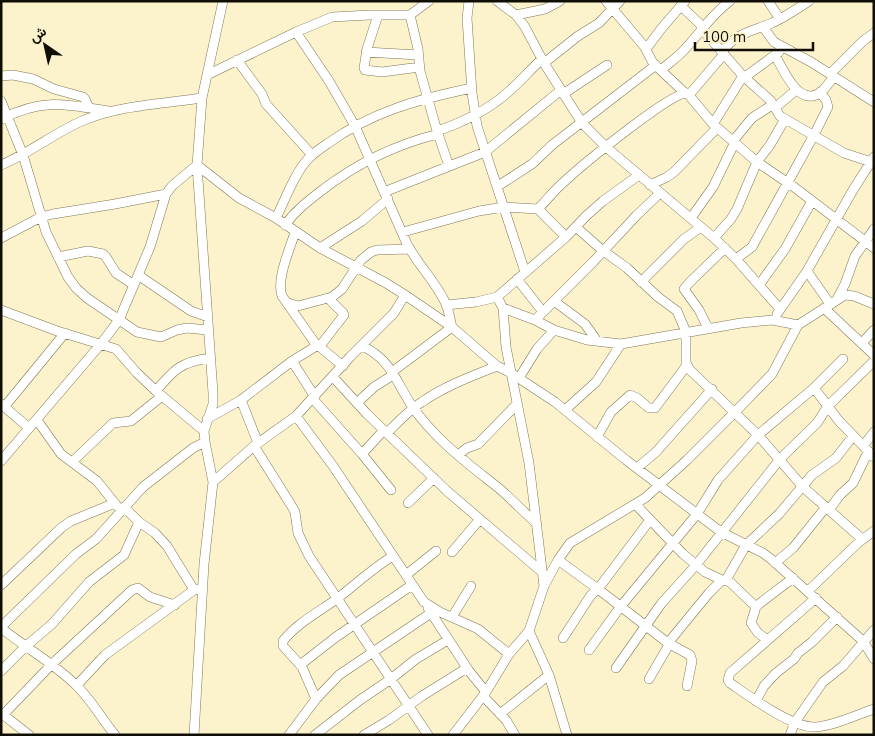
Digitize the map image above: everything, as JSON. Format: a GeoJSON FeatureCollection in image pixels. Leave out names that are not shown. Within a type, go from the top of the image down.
{"type":"FeatureCollection","features":[{"type":"Feature","properties":{"kind":"street"},"geometry":{"type":"LineString","coordinates":[[194,735],[199,589],[213,482],[204,431],[213,404],[197,165],[202,98],[223,1]]}},
{"type":"Feature","properties":{"kind":"street"},"geometry":{"type":"LineString","coordinates":[[207,75],[296,32],[332,17],[410,15],[429,1]]}},
{"type":"Feature","properties":{"kind":"street"},"geometry":{"type":"LineString","coordinates":[[469,1],[466,18],[477,126],[525,272]]}},
{"type":"Feature","properties":{"kind":"street"},"geometry":{"type":"LineString","coordinates":[[498,1],[516,15],[525,27],[543,61],[582,123],[606,148],[692,218],[725,248],[780,309]]}},
{"type":"Feature","properties":{"kind":"street"},"geometry":{"type":"LineString","coordinates":[[516,15],[545,9],[560,1]]}},
{"type":"Feature","properties":{"kind":"street"},"geometry":{"type":"LineString","coordinates":[[606,1],[646,49],[651,60],[687,94],[715,126],[757,162],[787,182],[874,248]]}},
{"type":"Feature","properties":{"kind":"street"},"geometry":{"type":"LineString","coordinates":[[285,225],[295,212],[326,187],[370,158],[437,132],[475,114],[507,94],[543,61],[599,23],[620,1]]}},
{"type":"Feature","properties":{"kind":"street"},"geometry":{"type":"LineString","coordinates":[[498,186],[532,164],[552,145],[686,48],[702,27],[718,10],[730,1]]}},
{"type":"Feature","properties":{"kind":"street"},"geometry":{"type":"LineString","coordinates":[[768,1],[780,19]]}},
{"type":"Feature","properties":{"kind":"street"},"geometry":{"type":"LineString","coordinates":[[538,209],[564,181],[648,114],[670,99],[687,94],[723,53],[728,44],[749,30],[763,27],[780,19],[809,1]]}},
{"type":"Feature","properties":{"kind":"street"},"geometry":{"type":"LineString","coordinates":[[646,49],[682,3],[723,53],[762,92],[784,119],[844,153],[873,160],[807,271],[772,320]]}},
{"type":"Feature","properties":{"kind":"street"},"geometry":{"type":"LineString","coordinates":[[378,15],[366,52],[364,68],[367,71],[382,72],[420,67]]}},
{"type":"Feature","properties":{"kind":"street"},"geometry":{"type":"LineString","coordinates":[[410,15],[420,67],[437,132],[449,166]]}},
{"type":"Feature","properties":{"kind":"street"},"geometry":{"type":"LineString","coordinates":[[763,27],[774,42],[832,75],[874,102]]}},
{"type":"Feature","properties":{"kind":"street"},"geometry":{"type":"LineString","coordinates":[[296,32],[329,81],[355,126],[410,249],[446,305],[452,327]]}},
{"type":"Feature","properties":{"kind":"street"},"geometry":{"type":"LineString","coordinates":[[775,54],[796,90],[806,95],[814,96],[820,92],[832,75],[863,41],[874,33]]}},
{"type":"Feature","properties":{"kind":"street"},"geometry":{"type":"LineString","coordinates":[[650,185],[674,172],[715,126],[744,76],[784,48]]}},
{"type":"Feature","properties":{"kind":"street"},"geometry":{"type":"LineString","coordinates":[[366,52],[418,55]]}},
{"type":"Feature","properties":{"kind":"street"},"geometry":{"type":"LineString","coordinates":[[237,60],[262,94],[266,104],[312,155]]}},
{"type":"Feature","properties":{"kind":"street"},"geometry":{"type":"LineString","coordinates":[[320,248],[362,221],[386,195],[449,166],[486,152],[562,92],[607,65]]}},
{"type":"Feature","properties":{"kind":"street"},"geometry":{"type":"LineString","coordinates":[[1,76],[14,75],[33,79],[54,90],[83,97],[89,108]]}},
{"type":"Feature","properties":{"kind":"street"},"geometry":{"type":"LineString","coordinates":[[276,218],[302,166],[312,155],[340,134],[390,110],[428,97],[472,88]]}},
{"type":"Feature","properties":{"kind":"street"},"geometry":{"type":"LineString","coordinates":[[692,218],[713,187],[734,142],[752,118],[774,106],[796,90]]}},
{"type":"Feature","properties":{"kind":"street"},"geometry":{"type":"LineString","coordinates":[[736,259],[752,247],[814,135],[828,107],[826,100],[820,92]]}},
{"type":"Feature","properties":{"kind":"street"},"geometry":{"type":"LineString","coordinates":[[1,165],[23,155],[81,121],[108,111],[202,98]]}},
{"type":"Feature","properties":{"kind":"street"},"geometry":{"type":"LineString","coordinates":[[1,101],[4,117],[23,155],[46,232],[68,277],[76,288],[133,331],[161,337],[187,328],[208,330]]}},
{"type":"Feature","properties":{"kind":"street"},"geometry":{"type":"LineString","coordinates":[[4,117],[26,107],[59,103],[108,111]]}},
{"type":"Feature","properties":{"kind":"street"},"geometry":{"type":"LineString","coordinates":[[714,238],[731,219],[737,209],[757,162],[770,146],[784,119]]}},
{"type":"Feature","properties":{"kind":"street"},"geometry":{"type":"LineString","coordinates":[[1,461],[119,320],[150,247],[166,194],[172,186],[197,165]]}},
{"type":"Feature","properties":{"kind":"street"},"geometry":{"type":"LineString","coordinates":[[197,165],[239,198],[276,218],[320,248],[405,295],[452,327],[498,366],[515,375],[565,410],[597,437],[721,532],[763,552],[863,641],[874,660]]}},
{"type":"Feature","properties":{"kind":"street"},"geometry":{"type":"LineString","coordinates":[[446,305],[476,302],[497,297],[566,237],[603,201],[639,175]]}},
{"type":"Feature","properties":{"kind":"street"},"geometry":{"type":"LineString","coordinates":[[536,320],[594,262],[602,250],[660,193]]}},
{"type":"Feature","properties":{"kind":"street"},"geometry":{"type":"LineString","coordinates":[[1,238],[41,217],[166,194]]}},
{"type":"Feature","properties":{"kind":"street"},"geometry":{"type":"LineString","coordinates":[[759,285],[785,248],[812,201]]}},
{"type":"Feature","properties":{"kind":"street"},"geometry":{"type":"LineString","coordinates":[[403,232],[478,210],[504,208],[538,209],[566,237]]}},
{"type":"Feature","properties":{"kind":"street"},"geometry":{"type":"LineString","coordinates":[[576,227],[676,309],[686,332],[690,370],[758,435],[803,487],[862,539]]}},
{"type":"Feature","properties":{"kind":"street"},"geometry":{"type":"LineString","coordinates":[[641,282],[684,238],[701,227]]}},
{"type":"Feature","properties":{"kind":"street"},"geometry":{"type":"LineString","coordinates":[[830,305],[845,284],[855,256],[874,229]]}},
{"type":"Feature","properties":{"kind":"street"},"geometry":{"type":"LineString","coordinates":[[295,232],[280,281],[280,290],[319,346],[343,366]]}},
{"type":"Feature","properties":{"kind":"street"},"geometry":{"type":"LineString","coordinates":[[708,328],[699,310],[684,289],[725,248]]}},
{"type":"Feature","properties":{"kind":"street"},"geometry":{"type":"LineString","coordinates":[[288,303],[298,306],[329,298],[342,289],[365,256],[377,250],[410,249]]}},
{"type":"Feature","properties":{"kind":"street"},"geometry":{"type":"LineString","coordinates":[[58,257],[88,251],[102,254],[116,272],[134,285]]}},
{"type":"Feature","properties":{"kind":"street"},"geometry":{"type":"LineString","coordinates":[[807,271],[830,305],[874,355]]}},
{"type":"Feature","properties":{"kind":"street"},"geometry":{"type":"LineString","coordinates":[[138,276],[192,310],[208,317]]}},
{"type":"Feature","properties":{"kind":"street"},"geometry":{"type":"LineString","coordinates":[[517,279],[543,312]]}},
{"type":"Feature","properties":{"kind":"street"},"geometry":{"type":"LineString","coordinates":[[213,482],[256,445],[296,416],[394,313],[405,295]]}},
{"type":"Feature","properties":{"kind":"street"},"geometry":{"type":"LineString","coordinates":[[453,735],[485,694],[509,654],[529,631],[544,586],[570,543],[636,505],[660,485],[772,374],[798,325],[845,295],[854,296],[874,304]]}},
{"type":"Feature","properties":{"kind":"street"},"geometry":{"type":"LineString","coordinates":[[497,297],[503,308],[506,347],[515,375],[517,404],[530,471],[544,586]]}},
{"type":"Feature","properties":{"kind":"street"},"geometry":{"type":"LineString","coordinates":[[207,420],[241,400],[292,361],[319,346],[344,315],[329,298]]}},
{"type":"Feature","properties":{"kind":"street"},"geometry":{"type":"LineString","coordinates":[[554,301],[584,324],[597,341]]}},
{"type":"Feature","properties":{"kind":"street"},"geometry":{"type":"LineString","coordinates":[[503,308],[536,320],[554,330],[597,341],[621,344],[708,328],[772,320],[798,325]]}},
{"type":"Feature","properties":{"kind":"street"},"geometry":{"type":"LineString","coordinates":[[1,310],[64,333],[116,349],[136,373],[204,431]]}},
{"type":"Feature","properties":{"kind":"street"},"geometry":{"type":"LineString","coordinates":[[358,402],[374,387],[452,327]]}},
{"type":"Feature","properties":{"kind":"street"},"geometry":{"type":"LineString","coordinates":[[515,375],[554,330]]}},
{"type":"Feature","properties":{"kind":"street"},"geometry":{"type":"LineString","coordinates":[[862,343],[874,330]]}},
{"type":"Feature","properties":{"kind":"street"},"geometry":{"type":"LineString","coordinates":[[30,428],[3,405],[64,333]]}},
{"type":"Feature","properties":{"kind":"street"},"geometry":{"type":"LineString","coordinates":[[565,410],[596,382],[621,344]]}},
{"type":"Feature","properties":{"kind":"street"},"geometry":{"type":"LineString","coordinates":[[362,346],[382,358],[413,409],[427,425],[481,476],[506,494],[537,524]]}},
{"type":"Feature","properties":{"kind":"street"},"geometry":{"type":"LineString","coordinates":[[72,462],[113,423],[131,421],[159,394],[170,373],[176,368],[193,361],[210,358]]}},
{"type":"Feature","properties":{"kind":"street"},"geometry":{"type":"LineString","coordinates":[[589,650],[621,606],[698,514],[718,480],[758,435],[814,388],[843,359]]}},
{"type":"Feature","properties":{"kind":"street"},"geometry":{"type":"LineString","coordinates":[[292,361],[314,398],[391,490]]}},
{"type":"Feature","properties":{"kind":"street"},"geometry":{"type":"LineString","coordinates":[[616,668],[670,593],[696,565],[780,459],[810,431],[828,406],[874,361]]}},
{"type":"Feature","properties":{"kind":"street"},"geometry":{"type":"LineString","coordinates":[[597,437],[611,412],[632,395],[649,408],[655,408],[688,365]]}},
{"type":"Feature","properties":{"kind":"street"},"geometry":{"type":"LineString","coordinates":[[362,454],[385,432],[429,397],[447,387],[498,366]]}},
{"type":"Feature","properties":{"kind":"street"},"geometry":{"type":"LineString","coordinates":[[333,377],[385,432],[434,478],[542,572]]}},
{"type":"Feature","properties":{"kind":"street"},"geometry":{"type":"LineString","coordinates":[[814,388],[868,452]]}},
{"type":"Feature","properties":{"kind":"street"},"geometry":{"type":"LineString","coordinates":[[637,468],[656,452],[712,390]]}},
{"type":"Feature","properties":{"kind":"street"},"geometry":{"type":"LineString","coordinates":[[241,400],[256,445],[295,512],[298,533],[303,545],[428,735]]}},
{"type":"Feature","properties":{"kind":"street"},"geometry":{"type":"LineString","coordinates":[[458,455],[467,448],[478,444],[517,404]]}},
{"type":"Feature","properties":{"kind":"street"},"geometry":{"type":"LineString","coordinates":[[296,416],[333,466],[448,640],[515,735]]}},
{"type":"Feature","properties":{"kind":"street"},"geometry":{"type":"LineString","coordinates":[[37,420],[65,458],[97,481],[120,507],[155,533],[199,589]]}},
{"type":"Feature","properties":{"kind":"street"},"geometry":{"type":"LineString","coordinates":[[775,562],[798,541],[827,508],[853,483],[868,452],[874,432]]}},
{"type":"Feature","properties":{"kind":"street"},"geometry":{"type":"LineString","coordinates":[[649,679],[669,643],[709,593],[724,580],[746,545],[779,514],[812,475],[836,458],[853,436]]}},
{"type":"Feature","properties":{"kind":"street"},"geometry":{"type":"LineString","coordinates":[[115,735],[76,685],[52,664],[25,647],[1,627],[76,554],[96,539],[120,507],[174,462],[205,442]]}},
{"type":"Feature","properties":{"kind":"street"},"geometry":{"type":"LineString","coordinates":[[408,503],[434,478]]}},
{"type":"Feature","properties":{"kind":"street"},"geometry":{"type":"LineString","coordinates":[[636,505],[671,544],[705,572],[730,582],[756,608]]}},
{"type":"Feature","properties":{"kind":"street"},"geometry":{"type":"LineString","coordinates":[[1,584],[61,528],[71,522],[120,507]]}},
{"type":"Feature","properties":{"kind":"street"},"geometry":{"type":"LineString","coordinates":[[452,552],[480,519]]}},
{"type":"Feature","properties":{"kind":"street"},"geometry":{"type":"LineString","coordinates":[[563,638],[591,595],[598,589],[650,520]]}},
{"type":"Feature","properties":{"kind":"street"},"geometry":{"type":"LineString","coordinates":[[1,671],[52,624],[89,582],[124,555],[139,522]]}},
{"type":"Feature","properties":{"kind":"street"},"geometry":{"type":"LineString","coordinates":[[808,591],[862,539],[874,531]]}},
{"type":"Feature","properties":{"kind":"street"},"geometry":{"type":"LineString","coordinates":[[406,575],[436,551]]}},
{"type":"Feature","properties":{"kind":"street"},"geometry":{"type":"LineString","coordinates":[[316,699],[300,665],[283,646],[282,641],[310,616],[393,556]]}},
{"type":"Feature","properties":{"kind":"street"},"geometry":{"type":"LineString","coordinates":[[558,560],[669,643],[691,657],[687,686]]}},
{"type":"Feature","properties":{"kind":"street"},"geometry":{"type":"LineString","coordinates":[[768,640],[758,633],[751,623],[756,608],[793,578]]}},
{"type":"Feature","properties":{"kind":"street"},"geometry":{"type":"LineString","coordinates":[[300,665],[412,585]]}},
{"type":"Feature","properties":{"kind":"street"},"geometry":{"type":"LineString","coordinates":[[452,617],[472,586]]}},
{"type":"Feature","properties":{"kind":"street"},"geometry":{"type":"LineString","coordinates":[[28,734],[2,714],[52,664],[136,588],[158,600],[175,605]]}},
{"type":"Feature","properties":{"kind":"street"},"geometry":{"type":"LineString","coordinates":[[76,685],[106,655],[199,589]]}},
{"type":"Feature","properties":{"kind":"street"},"geometry":{"type":"LineString","coordinates":[[816,598],[728,676],[730,683],[795,722],[814,727],[874,709]]}},
{"type":"Feature","properties":{"kind":"street"},"geometry":{"type":"LineString","coordinates":[[424,602],[433,609],[478,629],[509,654]]}},
{"type":"Feature","properties":{"kind":"street"},"geometry":{"type":"LineString","coordinates":[[289,735],[316,699],[339,675],[430,613]]}},
{"type":"Feature","properties":{"kind":"street"},"geometry":{"type":"LineString","coordinates":[[756,700],[764,686],[776,673],[794,659],[837,617]]}},
{"type":"Feature","properties":{"kind":"street"},"geometry":{"type":"LineString","coordinates":[[790,735],[795,722],[823,682],[843,666],[874,630]]}},
{"type":"Feature","properties":{"kind":"street"},"geometry":{"type":"LineString","coordinates":[[529,631],[549,675],[568,735]]}},
{"type":"Feature","properties":{"kind":"street"},"geometry":{"type":"LineString","coordinates":[[315,735],[416,659],[448,640]]}},
{"type":"Feature","properties":{"kind":"street"},"geometry":{"type":"LineString","coordinates":[[364,735],[467,668]]}},
{"type":"Feature","properties":{"kind":"street"},"geometry":{"type":"LineString","coordinates":[[500,714],[549,675]]}},
{"type":"Feature","properties":{"kind":"street"},"geometry":{"type":"LineString","coordinates":[[824,735],[827,724]]}}]}
